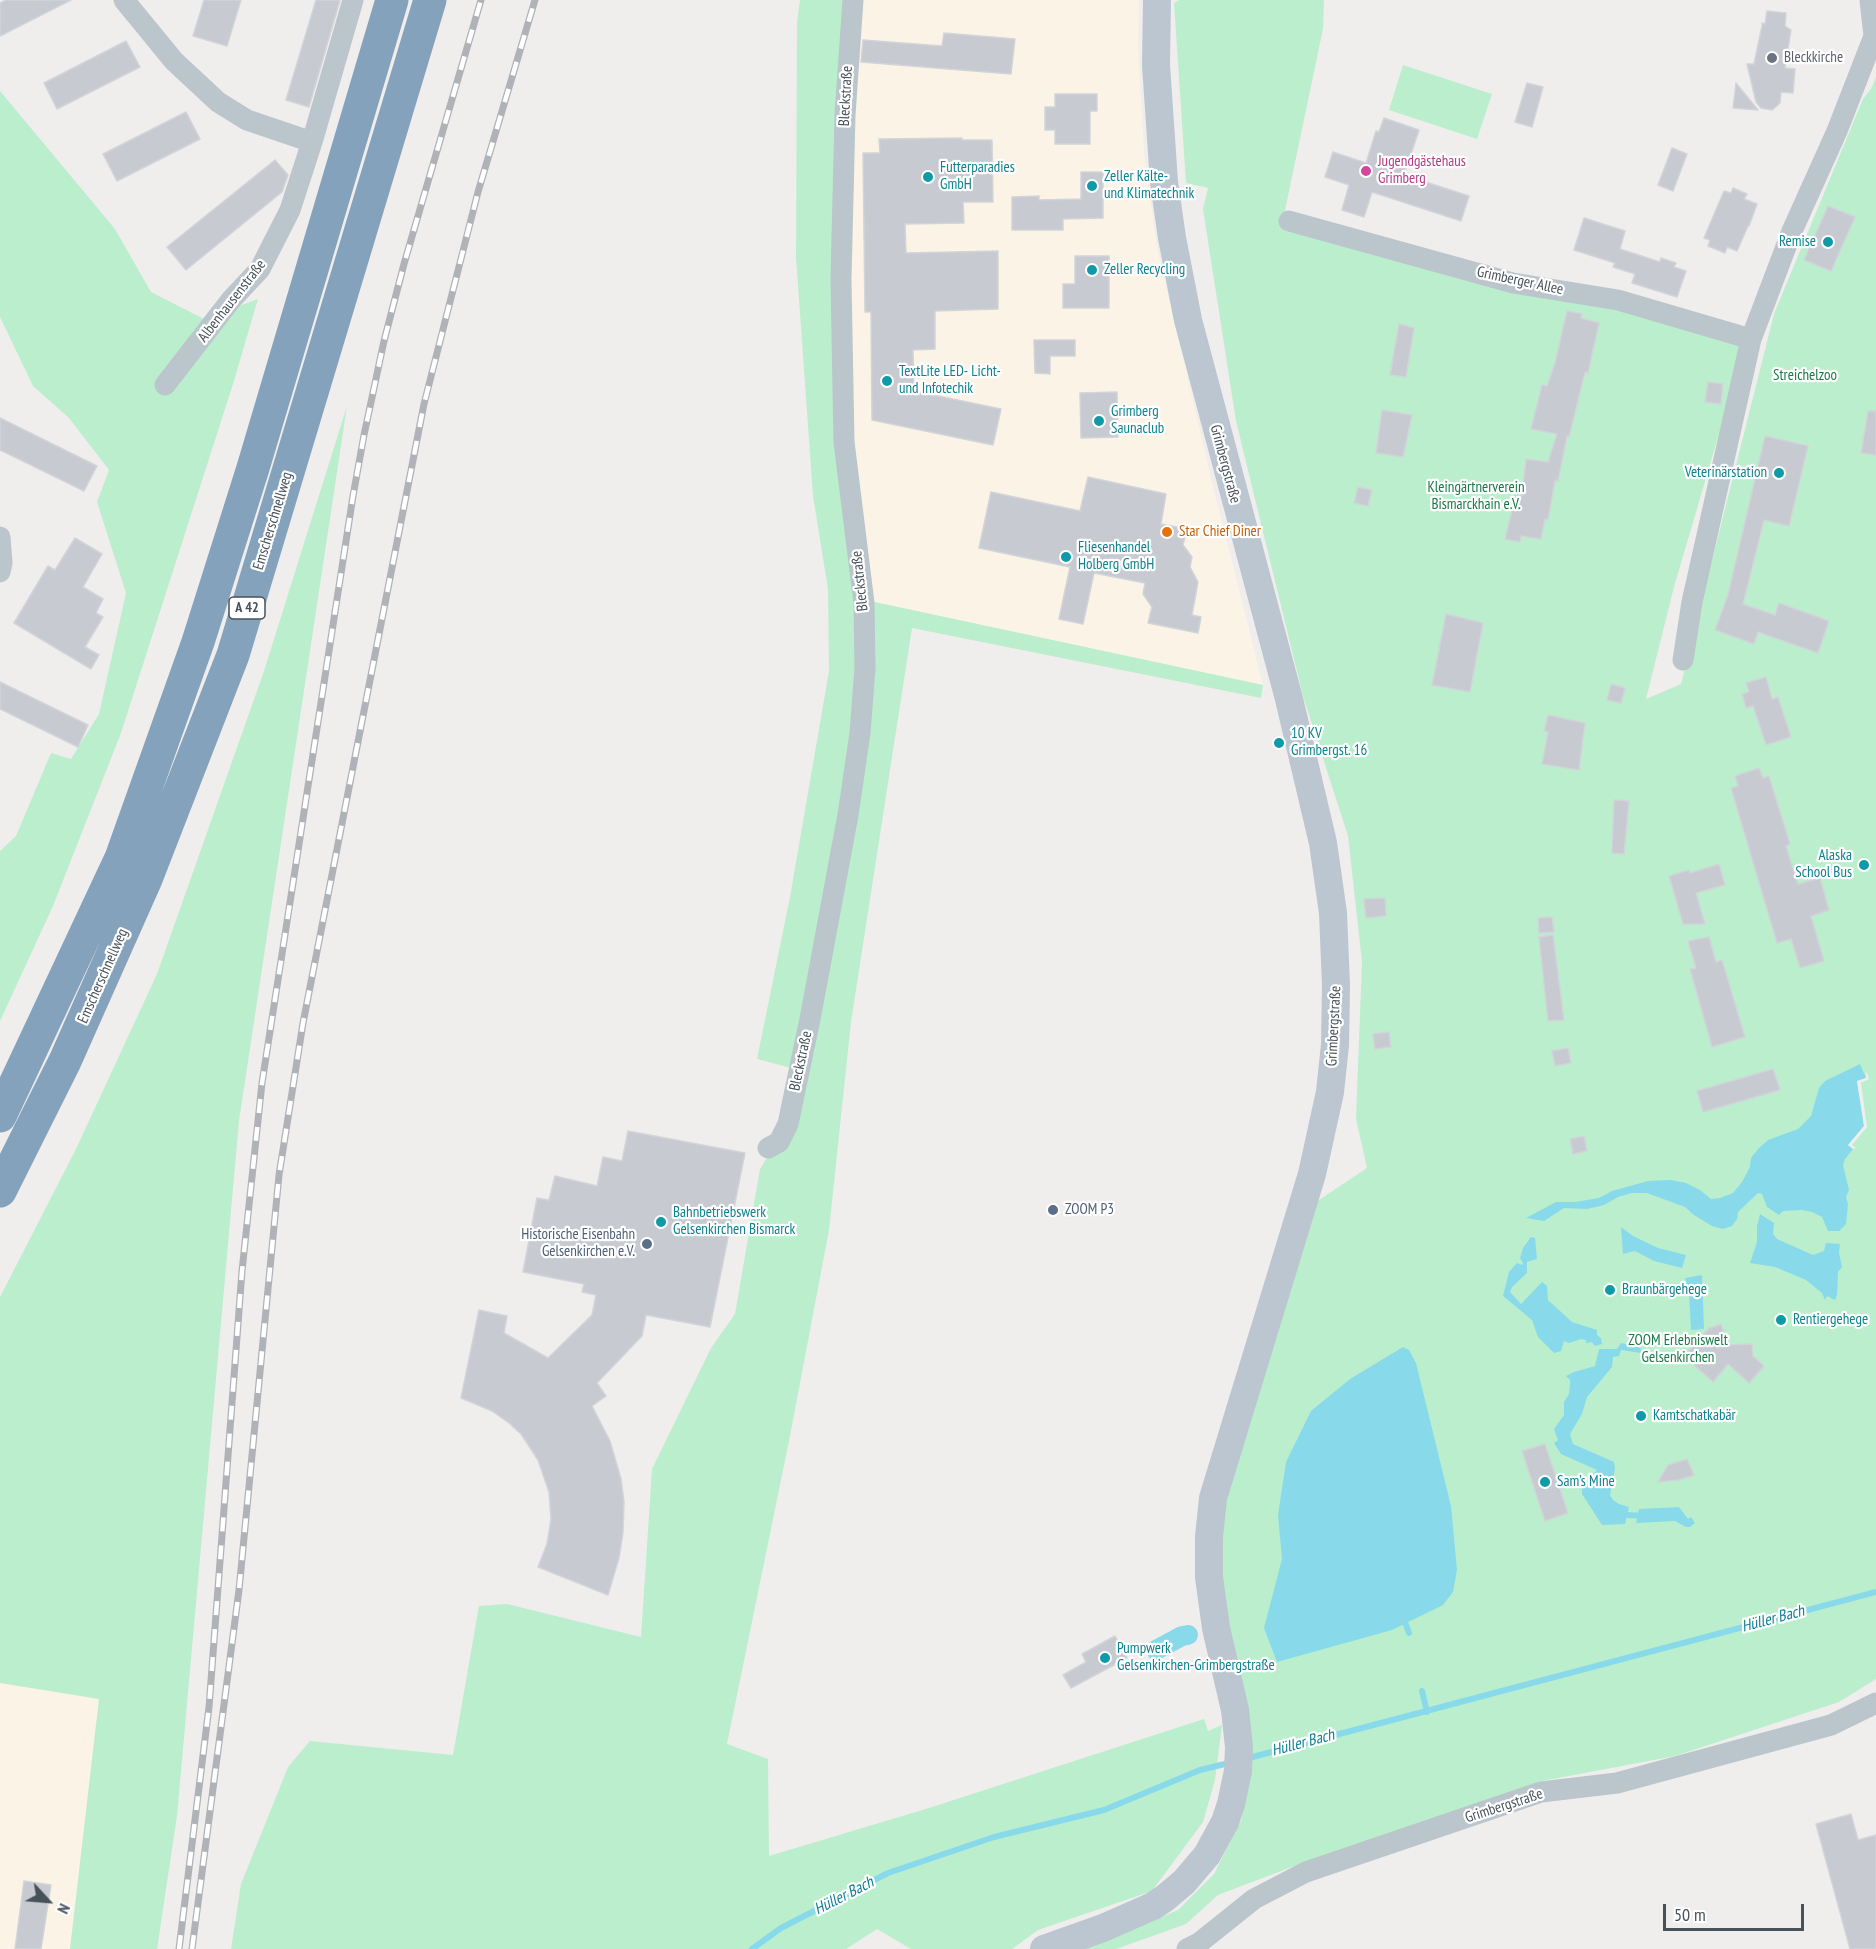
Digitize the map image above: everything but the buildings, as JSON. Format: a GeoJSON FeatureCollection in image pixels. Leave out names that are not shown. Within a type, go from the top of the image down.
{"type":"FeatureCollection","features":[{"type":"Feature","properties":{"kind":"highway","name":"A 42"},"geometry":{"type":"LineString","coordinates":[[0,1116],[121,858],[198,642],[256,457],[392,0]]}},
{"type":"Feature","properties":{"kind":"highway","name":"Emscherschnellweg"},"geometry":{"type":"LineString","coordinates":[[0,1191],[65,1060],[146,879],[233,655],[430,0]]}},
{"type":"Feature","properties":{"kind":"street"},"geometry":{"type":"LineString","coordinates":[[124,0],[174,61],[218,102],[247,120],[312,142]]}},
{"type":"Feature","properties":{"kind":"street","name":"Albenhausenstraße"},"geometry":{"type":"LineString","coordinates":[[165,385],[231,300],[260,269],[290,210],[353,0]]}},
{"type":"Feature","properties":{"kind":"street","name":"Bleckstraße"},"geometry":{"type":"LineString","coordinates":[[768,1148],[779,1142],[788,1124],[810,1019],[848,815],[860,733],[865,668],[864,603],[844,442],[841,279],[845,115],[853,0]]}},
{"type":"Feature","properties":{"kind":"street","name":"Grimbergstraße"},"geometry":{"type":"LineString","coordinates":[[1044,1949],[1103,1928],[1153,1906],[1165,1898],[1184,1882],[1207,1855],[1225,1822],[1231,1804],[1239,1760],[1237,1721],[1216,1628],[1209,1577],[1209,1537],[1213,1498],[1300,1217],[1321,1136],[1335,1045],[1336,985],[1333,913],[1323,843],[1312,791],[1183,297],[1164,182],[1156,65],[1157,0]]}},
{"type":"Feature","properties":{"kind":"street"},"geometry":{"type":"LineString","coordinates":[[1683,660],[1692,602],[1751,339],[1792,231],[1837,131],[1874,36],[1870,0]]}},
{"type":"Feature","properties":{"kind":"street","name":"Grimberger Allee"},"geometry":{"type":"LineString","coordinates":[[1289,222],[1513,283],[1618,300],[1751,339]]}},
{"type":"Feature","properties":{"kind":"street"},"geometry":{"type":"LineString","coordinates":[[0,537],[2,563],[0,572]]}},
{"type":"Feature","properties":{"kind":"street","name":"Grimbergstraße"},"geometry":{"type":"LineString","coordinates":[[1187,1949],[1254,1899],[1306,1872],[1541,1792],[1617,1784],[1831,1725],[1876,1703]]}},
{"type":"Feature","properties":{"kind":"shaded area"},"geometry":{"type":"Polygon","coordinates":[[[857,0],[1139,0],[1138,48],[1144,153],[1157,248],[1214,491],[1263,685],[870,601],[850,442],[846,281],[857,0]]]}},
{"type":"Feature","properties":{"kind":"shaded area"},"geometry":{"type":"Polygon","coordinates":[[[0,1683],[99,1698],[70,1949],[0,1949],[0,1683]]]}},
{"type":"Feature","properties":{"kind":"green space"},"geometry":{"type":"Polygon","coordinates":[[[800,0],[851,0],[838,277],[870,601],[1263,685],[1261,698],[912,628],[851,1022],[829,1230],[790,1436],[727,1744],[768,1759],[769,1856],[929,1808],[1204,1719],[1208,1731],[1222,1725],[1215,1780],[1203,1822],[1152,1891],[1038,1930],[1012,1949],[911,1949],[877,1929],[846,1949],[231,1949],[241,1884],[288,1767],[310,1741],[453,1755],[479,1606],[507,1604],[641,1637],[652,1469],[711,1348],[735,1314],[760,1169],[778,1140],[795,1069],[757,1059],[790,897],[829,671],[828,589],[813,496],[796,257],[797,23],[800,0]]]}},
{"type":"Feature","properties":{"kind":"green space"},"geometry":{"type":"Polygon","coordinates":[[[1179,0],[1324,0],[1323,29],[1284,215],[1746,342],[1674,587],[1646,699],[1681,684],[1774,314],[1863,99],[1871,89],[1876,77],[1876,1679],[1839,1702],[1675,1756],[1542,1781],[1289,1868],[1218,1895],[1186,1924],[1116,1949],[1084,1949],[1178,1910],[1214,1874],[1242,1818],[1238,1805],[1219,1577],[1221,1497],[1313,1204],[1367,1168],[1356,1119],[1362,962],[1348,836],[1303,696],[1236,421],[1203,209],[1208,188],[1186,183],[1174,3],[1179,0]]]}},
{"type":"Feature","properties":{"kind":"green space"},"geometry":{"type":"Polygon","coordinates":[[[1403,65],[1492,94],[1477,139],[1389,110],[1403,65]]]}},
{"type":"Feature","properties":{"kind":"green space"},"geometry":{"type":"Polygon","coordinates":[[[0,91],[115,229],[151,292],[204,319],[258,299],[121,733],[53,906],[0,1021],[0,851],[16,836],[51,753],[71,759],[99,714],[126,593],[97,502],[109,470],[69,418],[33,386],[0,317],[0,91]]]}},
{"type":"Feature","properties":{"kind":"green space"},"geometry":{"type":"Polygon","coordinates":[[[347,406],[239,1121],[177,1816],[157,1949],[70,1949],[99,1699],[0,1683],[0,1297],[76,1149],[157,974],[264,671],[347,406]]]}},
{"type":"Feature","properties":{"kind":"water"},"geometry":{"type":"Polygon","coordinates":[[[1860,1064],[1866,1078],[1857,1081],[1864,1126],[1848,1145],[1853,1149],[1843,1165],[1849,1190],[1846,1197],[1848,1204],[1846,1224],[1839,1231],[1828,1231],[1822,1217],[1812,1212],[1783,1211],[1779,1215],[1767,1207],[1762,1194],[1758,1193],[1738,1212],[1737,1219],[1732,1226],[1723,1229],[1712,1226],[1685,1207],[1647,1193],[1632,1193],[1618,1197],[1604,1205],[1587,1209],[1564,1208],[1544,1221],[1526,1218],[1556,1202],[1599,1198],[1612,1191],[1648,1181],[1671,1180],[1686,1183],[1711,1199],[1733,1193],[1742,1182],[1750,1167],[1751,1158],[1759,1148],[1768,1140],[1798,1129],[1811,1116],[1819,1088],[1825,1081],[1860,1064]]]}},
{"type":"Feature","properties":{"kind":"water"},"geometry":{"type":"Polygon","coordinates":[[[1760,1214],[1774,1223],[1773,1234],[1777,1239],[1813,1255],[1824,1251],[1826,1243],[1840,1244],[1842,1267],[1838,1272],[1835,1300],[1827,1296],[1825,1300],[1822,1293],[1806,1280],[1775,1267],[1750,1263],[1757,1242],[1760,1214]]]}},
{"type":"Feature","properties":{"kind":"water"},"geometry":{"type":"Polygon","coordinates":[[[1621,1227],[1633,1236],[1658,1248],[1686,1255],[1682,1268],[1654,1261],[1635,1251],[1623,1254],[1621,1227]]]}},
{"type":"Feature","properties":{"kind":"water"},"geometry":{"type":"Polygon","coordinates":[[[1531,1237],[1535,1238],[1537,1259],[1527,1262],[1527,1273],[1512,1287],[1510,1292],[1521,1304],[1542,1282],[1547,1286],[1548,1300],[1572,1322],[1597,1330],[1602,1344],[1595,1346],[1592,1342],[1586,1343],[1586,1340],[1581,1339],[1569,1343],[1564,1341],[1561,1351],[1554,1353],[1538,1337],[1532,1320],[1503,1296],[1509,1272],[1517,1263],[1522,1265],[1520,1258],[1523,1248],[1531,1237]]]}},
{"type":"Feature","properties":{"kind":"water"},"geometry":{"type":"Polygon","coordinates":[[[1702,1275],[1704,1329],[1691,1330],[1689,1293],[1685,1278],[1702,1275]]]}},
{"type":"Feature","properties":{"kind":"water"},"geometry":{"type":"Polygon","coordinates":[[[1621,1343],[1637,1346],[1641,1349],[1641,1353],[1621,1350],[1619,1356],[1613,1357],[1612,1367],[1587,1397],[1582,1414],[1570,1434],[1573,1444],[1614,1462],[1615,1469],[1610,1495],[1619,1504],[1629,1507],[1625,1524],[1602,1525],[1582,1494],[1582,1488],[1597,1470],[1561,1454],[1554,1443],[1558,1440],[1554,1429],[1564,1415],[1564,1402],[1569,1394],[1570,1380],[1566,1376],[1595,1366],[1599,1349],[1617,1349],[1621,1343]]]}},
{"type":"Feature","properties":{"kind":"water"},"geometry":{"type":"Polygon","coordinates":[[[1403,1347],[1409,1350],[1416,1363],[1451,1506],[1457,1570],[1453,1592],[1443,1605],[1392,1630],[1277,1662],[1264,1628],[1282,1559],[1278,1515],[1286,1462],[1311,1411],[1350,1379],[1403,1347]]]}},
{"type":"Feature","properties":{"kind":"water"},"geometry":{"type":"Polygon","coordinates":[[[1679,1507],[1688,1519],[1691,1517],[1695,1523],[1690,1527],[1675,1521],[1636,1523],[1639,1509],[1679,1507]]]}},
{"type":"Feature","properties":{"kind":"pier"},"geometry":{"type":"Polygon","coordinates":[[[1866,1071],[1869,1079],[1861,1083],[1867,1127],[1852,1145],[1856,1148],[1853,1149],[1848,1145],[1864,1126],[1857,1081],[1866,1078],[1866,1071]]]}},
{"type":"Feature","properties":{"kind":"waterway"},"geometry":{"type":"LineString","coordinates":[[1627,1515],[1645,1516]]}},
{"type":"Feature","properties":{"kind":"waterway","name":"Hüller Bach"},"geometry":{"type":"LineString","coordinates":[[1245,1759],[1876,1592]]}},
{"type":"Feature","properties":{"kind":"waterway"},"geometry":{"type":"LineString","coordinates":[[1403,1617],[1409,1633]]}},
{"type":"Feature","properties":{"kind":"waterway"},"geometry":{"type":"LineString","coordinates":[[1156,1650],[1188,1635]]}},
{"type":"Feature","properties":{"kind":"waterway"},"geometry":{"type":"LineString","coordinates":[[1422,1691],[1427,1712]]}},
{"type":"Feature","properties":{"kind":"waterway","name":"Hüller Bach"},"geometry":{"type":"LineString","coordinates":[[752,1949],[781,1928],[888,1873],[994,1837],[1104,1810],[1200,1770],[1229,1763]]}},
{"type":"Feature","properties":{"kind":"railway"},"geometry":{"type":"LineString","coordinates":[[179,1949],[209,1707],[242,1271],[262,1083],[364,435],[384,341],[404,264],[481,0]]}},
{"type":"Feature","properties":{"kind":"railway"},"geometry":{"type":"LineString","coordinates":[[192,1949],[239,1590],[279,1175],[303,1023],[424,404],[478,192],[535,0]]}},
{"type":"Feature","properties":{"kind":"place","name":"Bleckkirche"},"geometry":{"type":"Point","coordinates":[1772,58]}},
{"type":"Feature","properties":{"kind":"place","name":"Jugendgästehaus Grimberg"},"geometry":{"type":"Point","coordinates":[1366,171]}},
{"type":"Feature","properties":{"kind":"place","name":"Futterparadies GmbH"},"geometry":{"type":"Point","coordinates":[928,177]}},
{"type":"Feature","properties":{"kind":"place","name":"Zeller Kälte- und Klimatechnik"},"geometry":{"type":"Point","coordinates":[1092,186]}},
{"type":"Feature","properties":{"kind":"place","name":"Remise"},"geometry":{"type":"Point","coordinates":[1828,242]}},
{"type":"Feature","properties":{"kind":"place","name":"Zeller Recycling"},"geometry":{"type":"Point","coordinates":[1092,270]}},
{"type":"Feature","properties":{"kind":"place","name":"TextLite LED- Licht- und Infotechik"},"geometry":{"type":"Point","coordinates":[887,381]}},
{"type":"Feature","properties":{"kind":"place","name":"Grimberg Saunaclub"},"geometry":{"type":"Point","coordinates":[1099,421]}},
{"type":"Feature","properties":{"kind":"place","name":"Veterinärstation"},"geometry":{"type":"Point","coordinates":[1779,473]}},
{"type":"Feature","properties":{"kind":"place","name":"Star Chief Diner"},"geometry":{"type":"Point","coordinates":[1167,532]}},
{"type":"Feature","properties":{"kind":"place","name":"Fliesenhandel Holberg GmbH"},"geometry":{"type":"Point","coordinates":[1066,557]}},
{"type":"Feature","properties":{"kind":"place","name":"10 KV Grimbergst. 16"},"geometry":{"type":"Point","coordinates":[1279,743]}},
{"type":"Feature","properties":{"kind":"place","name":"Alaska School Bus"},"geometry":{"type":"Point","coordinates":[1864,865]}},
{"type":"Feature","properties":{"kind":"place","name":"ZOOM P3"},"geometry":{"type":"Point","coordinates":[1053,1210]}},
{"type":"Feature","properties":{"kind":"place","name":"Bahnbetriebswerk Gelsenkirchen Bismarck"},"geometry":{"type":"Point","coordinates":[661,1222]}},
{"type":"Feature","properties":{"kind":"place","name":"Historische Eisenbahn Gelsenkirchen e.V."},"geometry":{"type":"Point","coordinates":[647,1244]}},
{"type":"Feature","properties":{"kind":"place","name":"Braunbärgehege"},"geometry":{"type":"Point","coordinates":[1610,1290]}},
{"type":"Feature","properties":{"kind":"place","name":"Rentiergehege"},"geometry":{"type":"Point","coordinates":[1781,1320]}},
{"type":"Feature","properties":{"kind":"place","name":"Kamtschatkabär"},"geometry":{"type":"Point","coordinates":[1641,1416]}},
{"type":"Feature","properties":{"kind":"place","name":"Sam’s Mine"},"geometry":{"type":"Point","coordinates":[1545,1482]}},
{"type":"Feature","properties":{"kind":"place","name":"Pumpwerk Gelsenkirchen-Grimbergstraße"},"geometry":{"type":"Point","coordinates":[1105,1658]}},
{"type":"Feature","properties":{"kind":"park label","name":"Streichelzoo"},"geometry":{"type":"Point","coordinates":[1805,376]}},
{"type":"Feature","properties":{"kind":"park label","name":"Kleingärtnerverein Bismarckhain e.V."},"geometry":{"type":"Point","coordinates":[1476,496]}},
{"type":"Feature","properties":{"kind":"park label","name":"ZOOM Erlebniswelt Gelsenkirchen"},"geometry":{"type":"Point","coordinates":[1678,1350]}}]}
